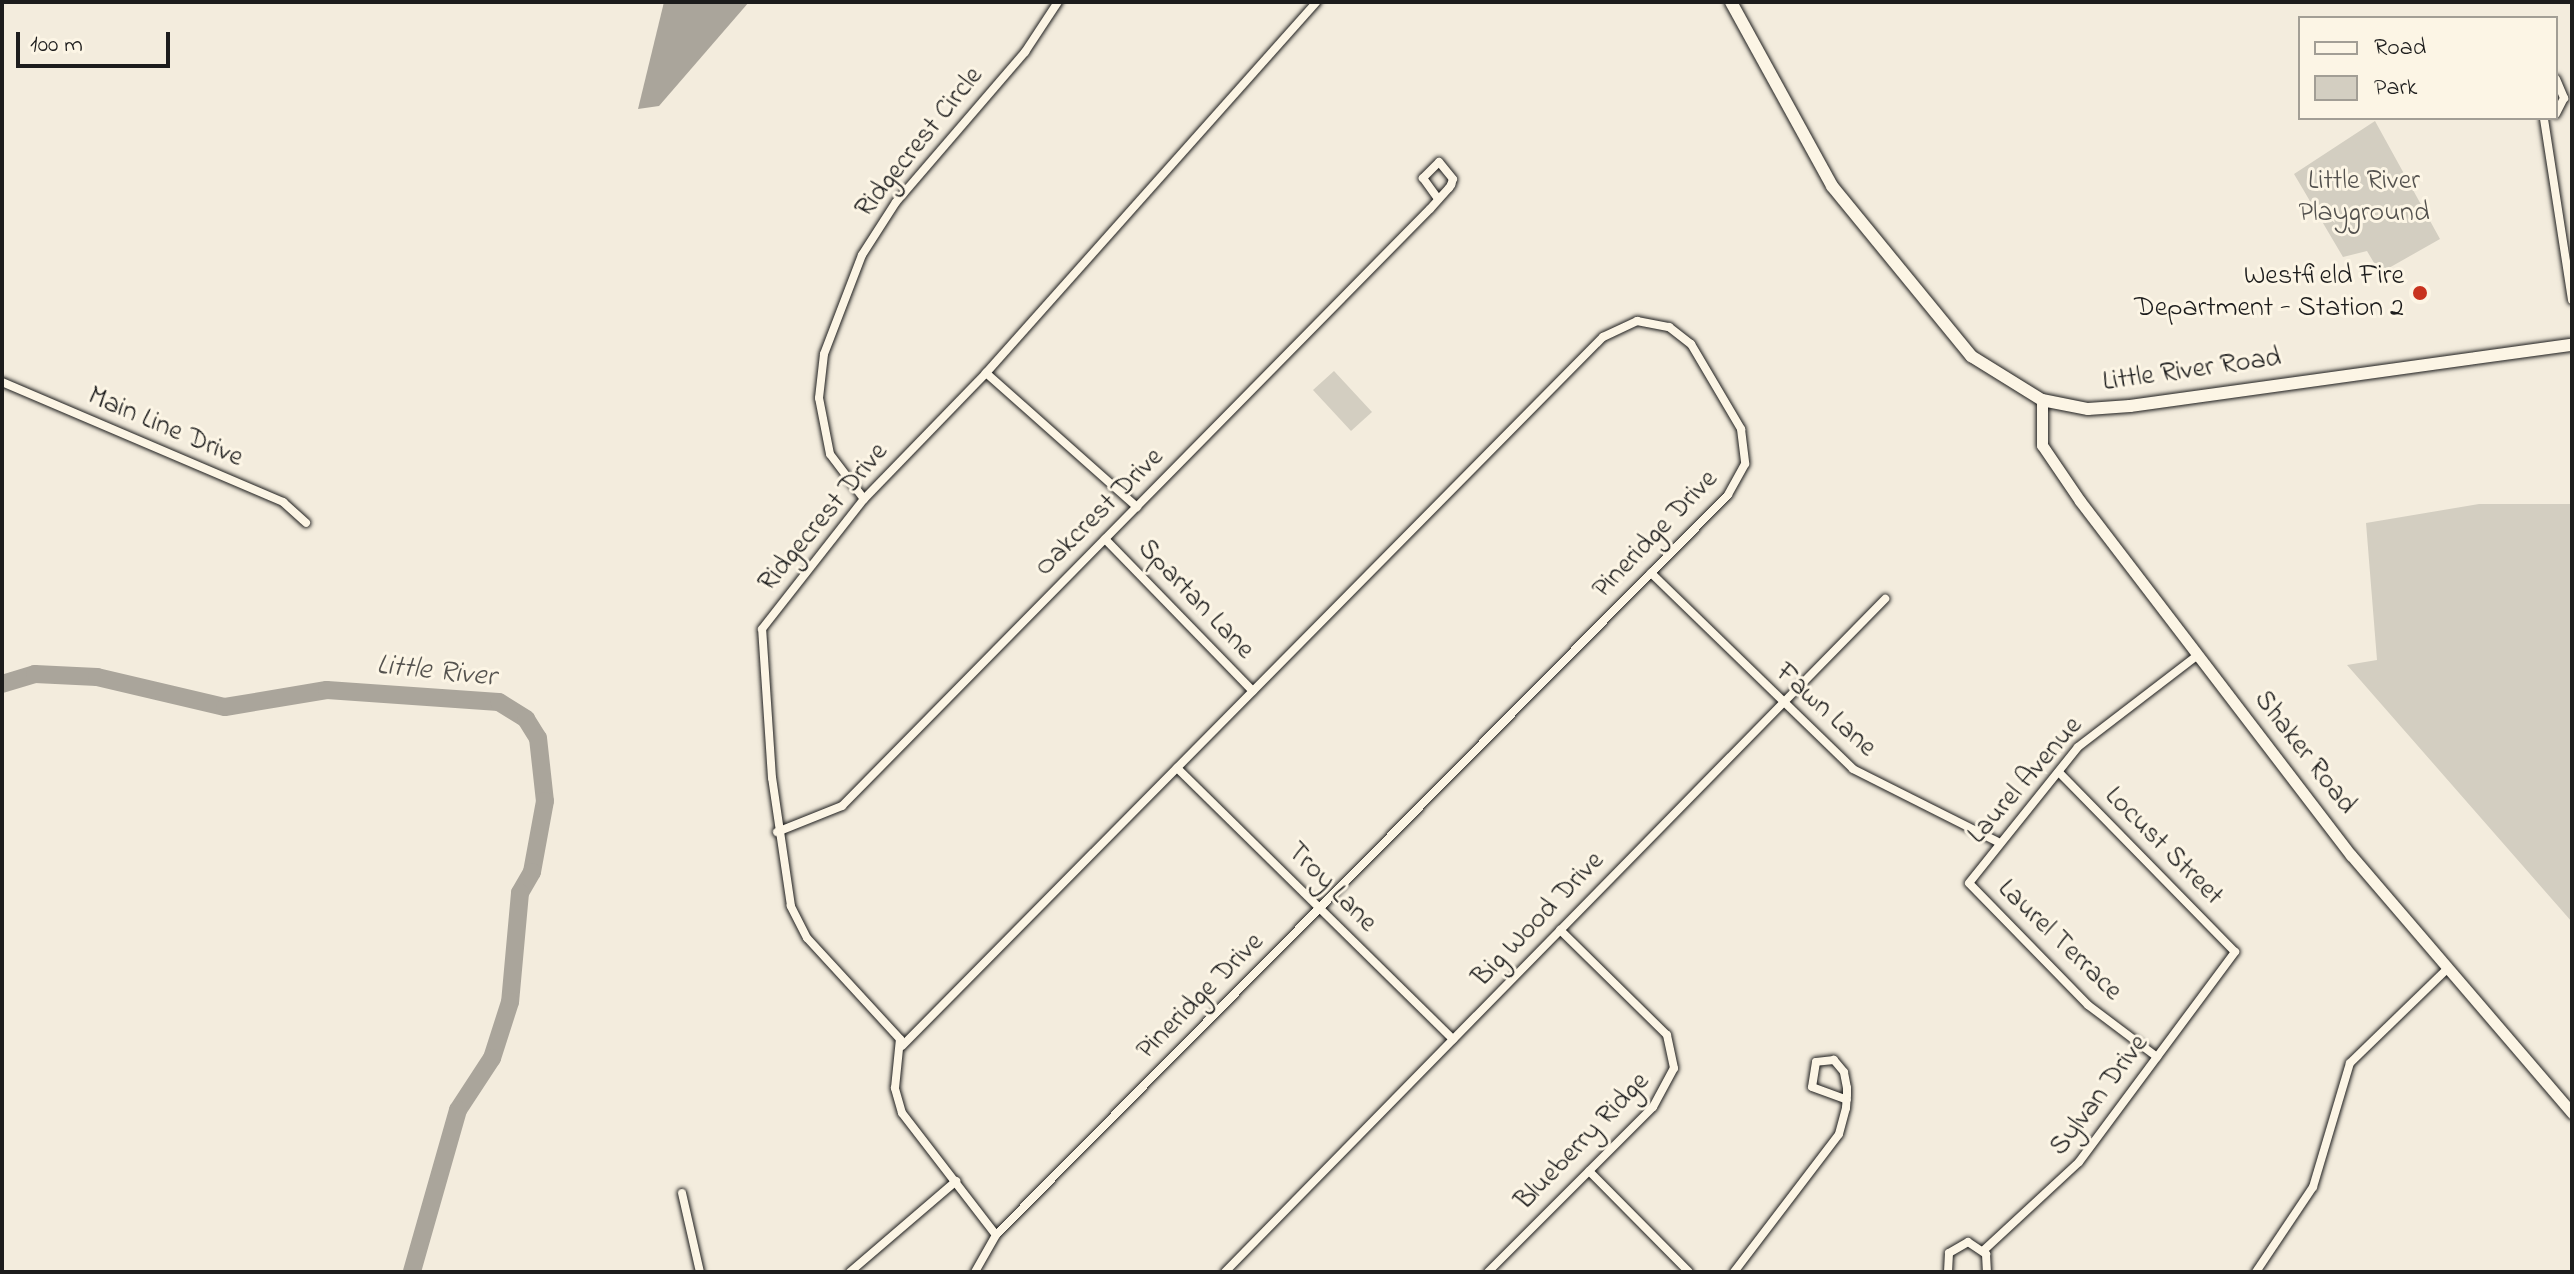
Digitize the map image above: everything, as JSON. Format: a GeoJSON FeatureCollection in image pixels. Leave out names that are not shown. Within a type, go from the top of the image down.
{"type":"FeatureCollection","features":[{"type":"Feature","properties":{"kind":"main road","name":"Little River Road"},"geometry":{"type":"LineString","coordinates":[[1731,2],[1832,186],[1971,356],[2042,400],[2088,409],[2130,406],[2572,345]]}},
{"type":"Feature","properties":{"kind":"street","name":"Ridgecrest Circle"},"geometry":{"type":"LineString","coordinates":[[864,499],[830,454],[819,398],[824,354],[862,255],[882,220],[1058,2]]}},
{"type":"Feature","properties":{"kind":"street","name":"Ridgecrest Drive"},"geometry":{"type":"LineString","coordinates":[[902,1046],[807,938],[789,896],[777,832],[762,629],[864,499],[986,373],[1317,2]]}},
{"type":"Feature","properties":{"kind":"street"},"geometry":{"type":"LineString","coordinates":[[2558,84],[2564,98],[2558,110]]}},
{"type":"Feature","properties":{"kind":"street"},"geometry":{"type":"LineString","coordinates":[[2546,120],[2572,300]]}},
{"type":"Feature","properties":{"kind":"street"},"geometry":{"type":"LineString","coordinates":[[1439,162],[1453,176],[1438,199],[1423,175],[1439,162]]}},
{"type":"Feature","properties":{"kind":"street","name":"Oakcrest Drive"},"geometry":{"type":"LineString","coordinates":[[777,832],[842,806],[1438,199]]}},
{"type":"Feature","properties":{"kind":"street","name":"Pineridge Drive"},"geometry":{"type":"LineString","coordinates":[[902,1046],[1603,337],[1637,321],[1669,327],[1691,344],[1741,429],[1746,454],[1728,495],[996,1235],[975,1272]]}},
{"type":"Feature","properties":{"kind":"street"},"geometry":{"type":"LineString","coordinates":[[986,373],[1137,507]]}},
{"type":"Feature","properties":{"kind":"street","name":"Main Line Drive"},"geometry":{"type":"LineString","coordinates":[[2,382],[283,502],[306,523]]}},
{"type":"Feature","properties":{"kind":"street","name":"Shaker Road"},"geometry":{"type":"LineString","coordinates":[[2042,400],[2045,451],[2198,655],[2448,968],[2572,1113]]}},
{"type":"Feature","properties":{"kind":"street","name":"Spartan Lane"},"geometry":{"type":"LineString","coordinates":[[1105,539],[1253,691]]}},
{"type":"Feature","properties":{"kind":"street","name":"Fawn Lane"},"geometry":{"type":"LineString","coordinates":[[1651,573],[1782,704],[1862,775],[1998,842]]}},
{"type":"Feature","properties":{"kind":"street","name":"Big Wood Drive"},"geometry":{"type":"LineString","coordinates":[[1225,1272],[1885,599]]}},
{"type":"Feature","properties":{"kind":"street","name":"Laurel Avenue"},"geometry":{"type":"LineString","coordinates":[[1969,883],[1998,842],[2102,727],[2198,655]]}},
{"type":"Feature","properties":{"kind":"street","name":"Troy Lane"},"geometry":{"type":"LineString","coordinates":[[1177,768],[1453,1039]]}},
{"type":"Feature","properties":{"kind":"street","name":"Locust Street"},"geometry":{"type":"LineString","coordinates":[[2059,772],[2235,952]]}},
{"type":"Feature","properties":{"kind":"street","name":"Laurel Terrace"},"geometry":{"type":"LineString","coordinates":[[1969,883],[2088,1005],[2157,1057]]}},
{"type":"Feature","properties":{"kind":"street","name":"Blueberry Ridge"},"geometry":{"type":"LineString","coordinates":[[1488,1272],[1663,1094],[1675,1055],[1659,1025],[1560,930]]}},
{"type":"Feature","properties":{"kind":"street","name":"Sylvan Drive"},"geometry":{"type":"LineString","coordinates":[[1948,1272],[1955,1247],[1984,1250],[2071,1172],[2235,952]]}},
{"type":"Feature","properties":{"kind":"street"},"geometry":{"type":"LineString","coordinates":[[2256,1272],[2313,1187],[2350,1063],[2448,968]]}},
{"type":"Feature","properties":{"kind":"street"},"geometry":{"type":"LineString","coordinates":[[902,1046],[895,1075],[902,1113],[996,1235]]}},
{"type":"Feature","properties":{"kind":"street"},"geometry":{"type":"LineString","coordinates":[[1734,1272],[1827,1158],[1847,1100],[1840,1065],[1816,1062],[1812,1087],[1847,1100]]}},
{"type":"Feature","properties":{"kind":"street"},"geometry":{"type":"LineString","coordinates":[[1589,1171],[1689,1272]]}},
{"type":"Feature","properties":{"kind":"street"},"geometry":{"type":"LineString","coordinates":[[850,1272],[956,1181]]}},
{"type":"Feature","properties":{"kind":"street"},"geometry":{"type":"LineString","coordinates":[[682,1193],[700,1272]]}},
{"type":"Feature","properties":{"kind":"street"},"geometry":{"type":"LineString","coordinates":[[1984,1250],[1987,1272]]}},
{"type":"Feature","properties":{"kind":"green space","name":"Little River Playground"},"geometry":{"type":"Polygon","coordinates":[[[2375,121],[2440,239],[2380,273],[2367,251],[2343,257],[2294,174],[2375,121]]]}},
{"type":"Feature","properties":{"kind":"green space"},"geometry":{"type":"Polygon","coordinates":[[[1334,371],[1372,412],[1351,431],[1313,390],[1334,371]]]}},
{"type":"Feature","properties":{"kind":"green space"},"geometry":{"type":"Polygon","coordinates":[[[2479,504],[2572,504],[2572,922],[2347,665],[2377,660],[2366,523],[2479,504]]]}},
{"type":"Feature","properties":{"kind":"shaded area"},"geometry":{"type":"Polygon","coordinates":[[[664,2],[749,2],[659,106],[638,109],[664,2]]]}},
{"type":"Feature","properties":{"kind":"waterway","name":"Little River"},"geometry":{"type":"LineString","coordinates":[[2,684],[35,674],[97,677],[225,707],[327,690],[499,702],[526,719],[538,738],[545,801],[532,872],[520,893],[510,1002],[492,1058],[458,1110],[412,1272]]}},
{"type":"Feature","properties":{"kind":"place","name":"Westfield Fire Department - Station 2"},"geometry":{"type":"Point","coordinates":[2420,293]}}]}
